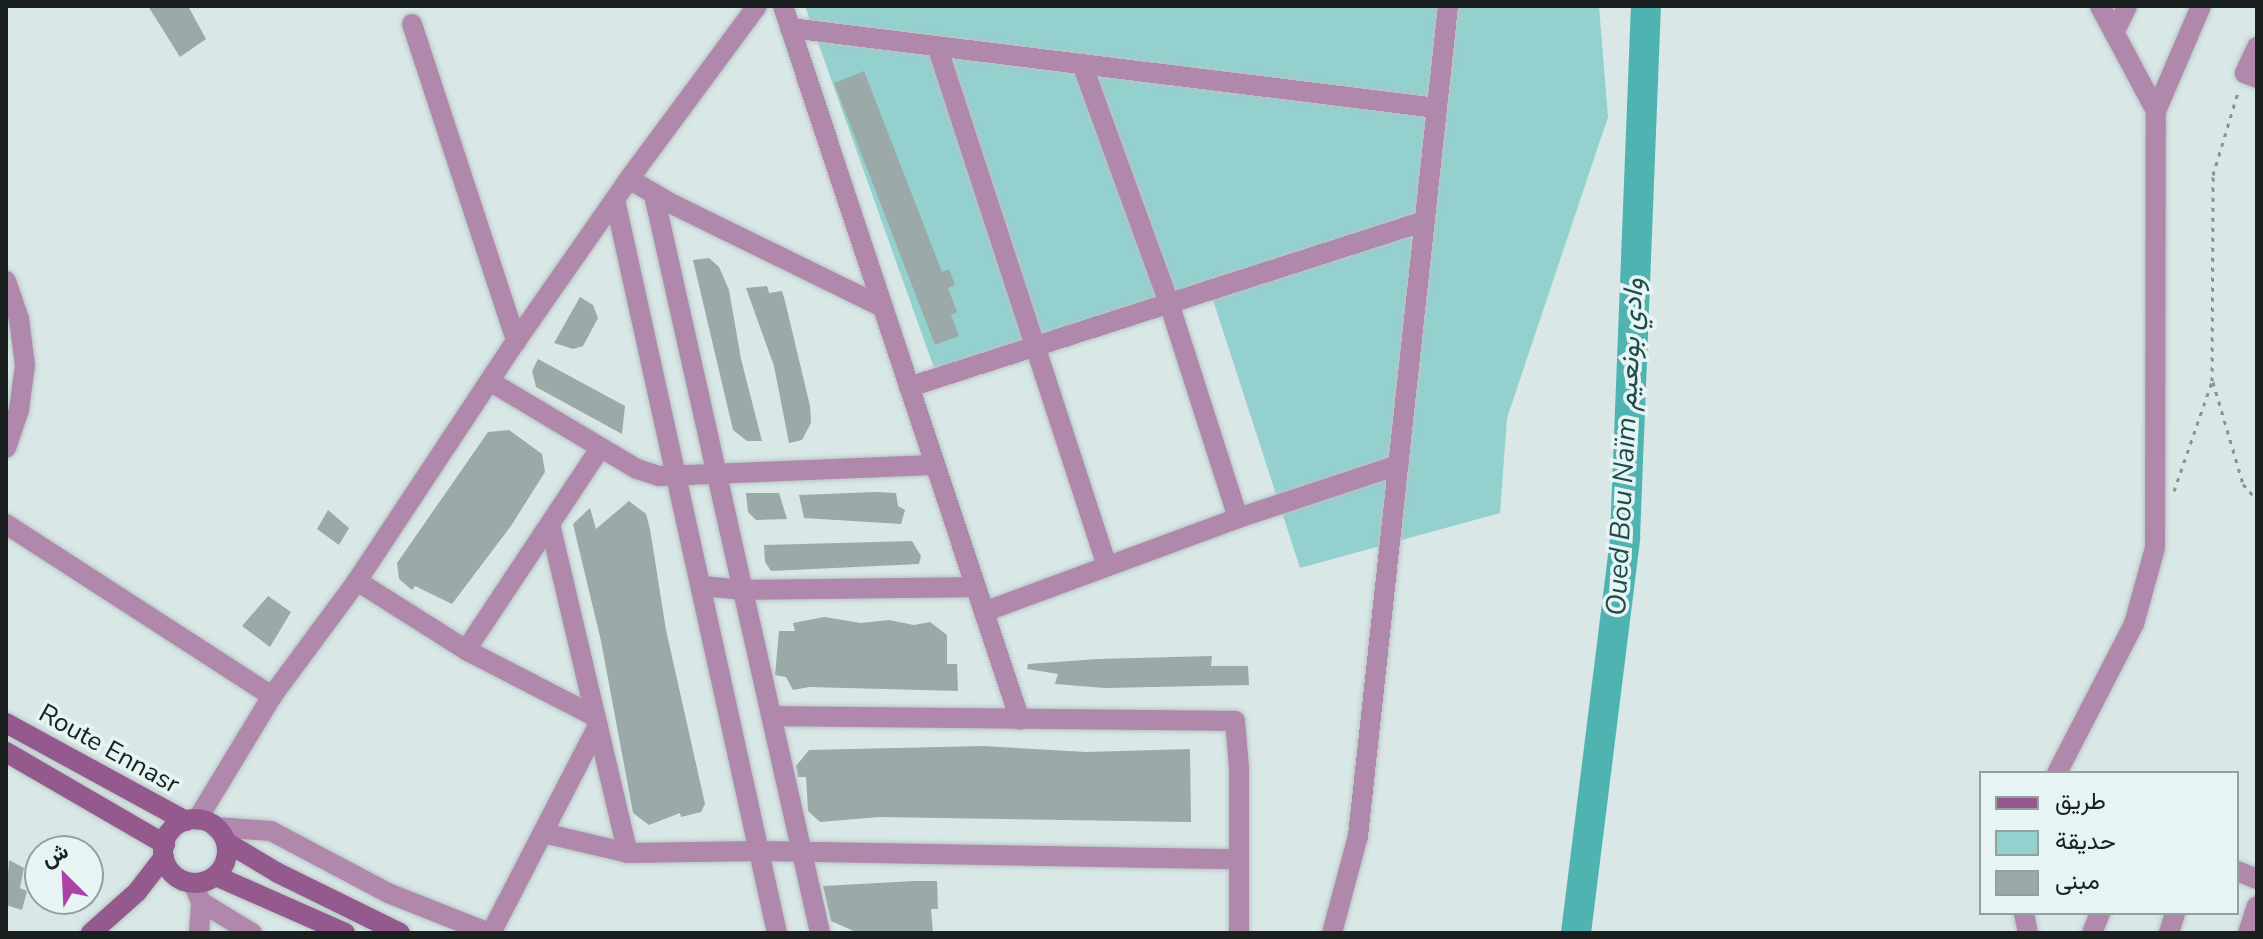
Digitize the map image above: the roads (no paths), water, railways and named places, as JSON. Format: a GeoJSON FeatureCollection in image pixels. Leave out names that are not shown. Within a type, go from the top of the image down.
{"type":"FeatureCollection","features":[{"type":"Feature","properties":{"kind":"main road","name":"Route Ennasr"},"geometry":{"type":"LineString","coordinates":[[6,723],[206,827],[278,873],[400,933]]}},
{"type":"Feature","properties":{"kind":"main road","name":"Route Ennasr"},"geometry":{"type":"LineString","coordinates":[[6,752],[164,851]]}},
{"type":"Feature","properties":{"kind":"main road"},"geometry":{"type":"LineString","coordinates":[[91,933],[137,892],[164,851],[173,830],[206,827],[225,863],[216,876],[191,888],[137,892]]}},
{"type":"Feature","properties":{"kind":"main road"},"geometry":{"type":"LineString","coordinates":[[164,851],[168,868],[191,888]]}},
{"type":"Feature","properties":{"kind":"main road"},"geometry":{"type":"LineString","coordinates":[[216,876],[345,933]]}},
{"type":"Feature","properties":{"kind":"street"},"geometry":{"type":"LineString","coordinates":[[597,722],[490,933],[388,893],[271,831],[206,827],[272,696],[357,581],[516,341],[629,179],[757,6]]}},
{"type":"Feature","properties":{"kind":"street"},"geometry":{"type":"LineString","coordinates":[[783,6],[1020,720]]}},
{"type":"Feature","properties":{"kind":"street"},"geometry":{"type":"LineString","coordinates":[[1332,933],[1358,836],[1448,6]]}},
{"type":"Feature","properties":{"kind":"street"},"geometry":{"type":"LineString","coordinates":[[2100,6],[2156,111]]}},
{"type":"Feature","properties":{"kind":"street"},"geometry":{"type":"LineString","coordinates":[[2114,33],[2127,6]]}},
{"type":"Feature","properties":{"kind":"street"},"geometry":{"type":"LineString","coordinates":[[2058,771],[2134,624],[2155,548],[2156,111],[2201,6]]}},
{"type":"Feature","properties":{"kind":"street"},"geometry":{"type":"LineString","coordinates":[[412,24],[516,341]]}},
{"type":"Feature","properties":{"kind":"street"},"geometry":{"type":"LineString","coordinates":[[790,28],[1437,108]]}},
{"type":"Feature","properties":{"kind":"street"},"geometry":{"type":"LineString","coordinates":[[937,46],[1107,566]]}},
{"type":"Feature","properties":{"kind":"street"},"geometry":{"type":"LineString","coordinates":[[2251,75],[2257,47]]}},
{"type":"Feature","properties":{"kind":"street"},"geometry":{"type":"LineString","coordinates":[[1082,64],[1169,303],[1238,518]]}},
{"type":"Feature","properties":{"kind":"street"},"geometry":{"type":"LineString","coordinates":[[629,179],[654,195],[882,307]]}},
{"type":"Feature","properties":{"kind":"street"},"geometry":{"type":"LineString","coordinates":[[654,195],[820,933]]}},
{"type":"Feature","properties":{"kind":"street"},"geometry":{"type":"LineString","coordinates":[[615,200],[777,933]]}},
{"type":"Feature","properties":{"kind":"street"},"geometry":{"type":"LineString","coordinates":[[909,387],[1425,221]]}},
{"type":"Feature","properties":{"kind":"street"},"geometry":{"type":"LineString","coordinates":[[6,281],[19,319],[25,365],[17,421],[6,448]]}},
{"type":"Feature","properties":{"kind":"street"},"geometry":{"type":"LineString","coordinates":[[491,382],[647,473],[719,475],[935,465]]}},
{"type":"Feature","properties":{"kind":"street"},"geometry":{"type":"LineString","coordinates":[[466,650],[600,448]]}},
{"type":"Feature","properties":{"kind":"street"},"geometry":{"type":"LineString","coordinates":[[984,612],[1238,518],[1398,465]]}},
{"type":"Feature","properties":{"kind":"street"},"geometry":{"type":"LineString","coordinates":[[6,524],[272,696]]}},
{"type":"Feature","properties":{"kind":"street"},"geometry":{"type":"LineString","coordinates":[[550,524],[628,853]]}},
{"type":"Feature","properties":{"kind":"street"},"geometry":{"type":"LineString","coordinates":[[357,581],[466,650],[597,722]]}},
{"type":"Feature","properties":{"kind":"street"},"geometry":{"type":"LineString","coordinates":[[702,586],[744,590],[976,587]]}},
{"type":"Feature","properties":{"kind":"street"},"geometry":{"type":"LineString","coordinates":[[772,716],[1236,722],[1239,933]]}},
{"type":"Feature","properties":{"kind":"street"},"geometry":{"type":"LineString","coordinates":[[543,833],[628,853],[759,851],[1238,859]]}},
{"type":"Feature","properties":{"kind":"street"},"geometry":{"type":"LineString","coordinates":[[191,888],[199,933]]}},
{"type":"Feature","properties":{"kind":"street"},"geometry":{"type":"LineString","coordinates":[[191,888],[252,933]]}},
{"type":"Feature","properties":{"kind":"street"},"geometry":{"type":"LineString","coordinates":[[2248,933],[2257,906]]}},
{"type":"Feature","properties":{"kind":"waterway","name":"Oued Bou Naïm وادي بونعيم"},"geometry":{"type":"LineString","coordinates":[[1576,933],[1625,537],[1646,6]]}}]}
